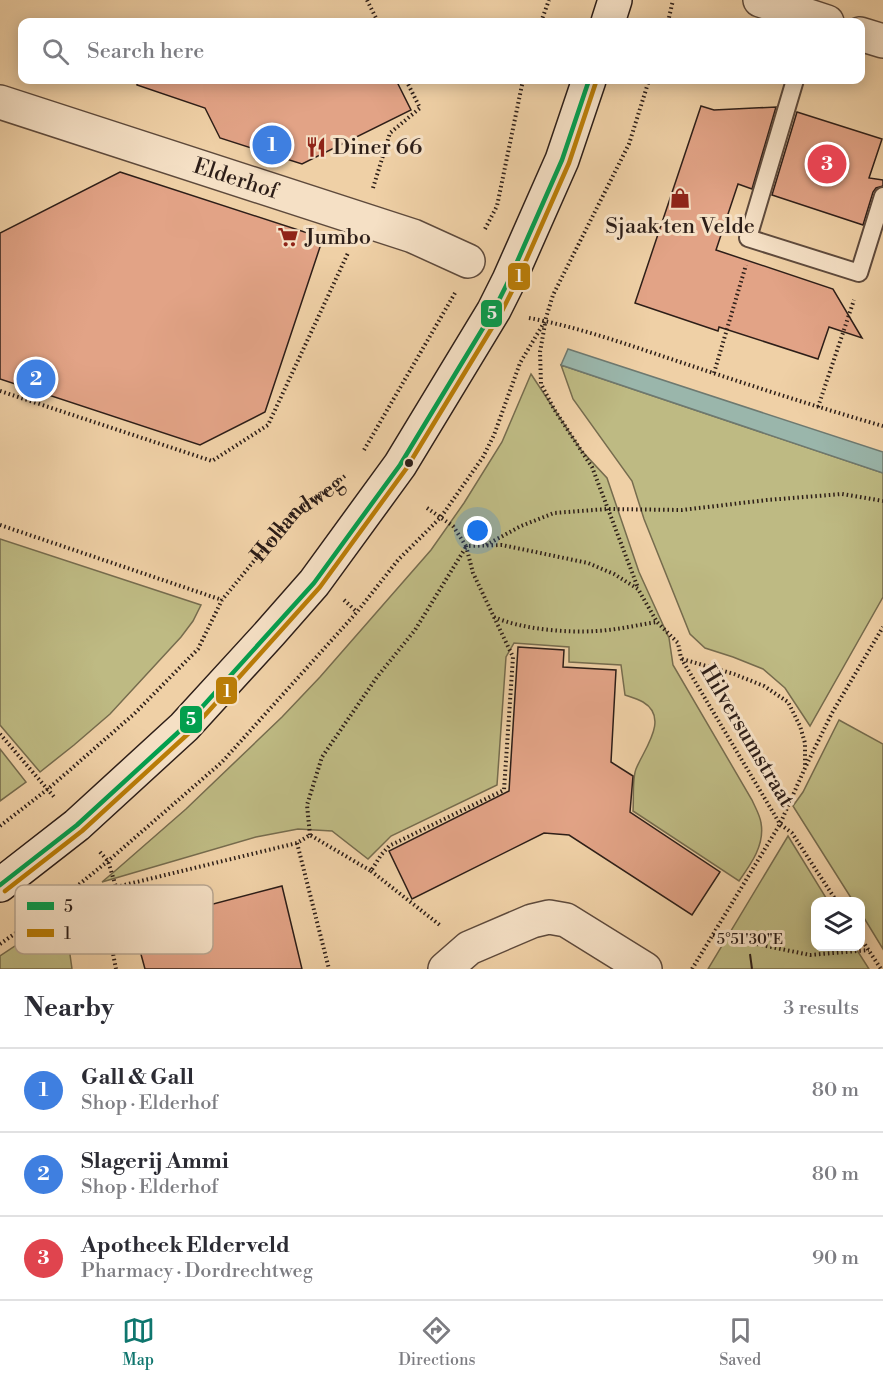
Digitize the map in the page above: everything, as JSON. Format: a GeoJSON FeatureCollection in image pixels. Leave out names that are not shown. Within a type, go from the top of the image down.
{"type":"FeatureCollection","features":[{"type":"Feature","properties":{"kind":"street"},"geometry":{"type":"LineString","coordinates":[[609,18],[615,0]]}},
{"type":"Feature","properties":{"kind":"street"},"geometry":{"type":"LineString","coordinates":[[760,0],[809,18]]}},
{"type":"Feature","properties":{"kind":"street"},"geometry":{"type":"LineString","coordinates":[[865,35],[883,41]]}},
{"type":"Feature","properties":{"kind":"street","name":"Hollandweg"},"geometry":{"type":"LineString","coordinates":[[0,885],[77,825],[184,727],[314,583],[400,465],[494,310],[562,160],[588,84]]}},
{"type":"Feature","properties":{"kind":"street","name":"Elderhof"},"geometry":{"type":"LineString","coordinates":[[0,102],[363,219],[413,236],[468,261]]}},
{"type":"Feature","properties":{"kind":"street"},"geometry":{"type":"LineString","coordinates":[[457,959],[532,921],[549,917],[566,920],[645,969]]}},
{"type":"Feature","properties":{"kind":"lane"},"geometry":{"type":"LineString","coordinates":[[794,84],[748,238],[859,273],[883,196]]}},
{"type":"Feature","properties":{"kind":"path"},"geometry":{"type":"LineString","coordinates":[[367,0],[376,18]]}},
{"type":"Feature","properties":{"kind":"path"},"geometry":{"type":"LineString","coordinates":[[542,18],[549,0]]}},
{"type":"Feature","properties":{"kind":"path"},"geometry":{"type":"LineString","coordinates":[[669,18],[673,0]]}},
{"type":"Feature","properties":{"kind":"path"},"geometry":{"type":"LineString","coordinates":[[0,391],[212,461],[268,425],[363,219],[390,133],[420,108],[408,84]]}},
{"type":"Feature","properties":{"kind":"path"},"geometry":{"type":"LineString","coordinates":[[363,451],[452,300],[468,261],[497,206],[522,84]]}},
{"type":"Feature","properties":{"kind":"path"},"geometry":{"type":"LineString","coordinates":[[494,616],[509,623],[563,631],[597,631],[657,622],[638,589],[592,467],[554,409],[541,384],[540,352],[545,321],[553,295],[629,144],[648,84]]}},
{"type":"Feature","properties":{"kind":"path"},"geometry":{"type":"LineString","coordinates":[[714,373],[754,240]]}},
{"type":"Feature","properties":{"kind":"path"},"geometry":{"type":"LineString","coordinates":[[818,407],[856,294],[859,273]]}},
{"type":"Feature","properties":{"kind":"path"},"geometry":{"type":"LineString","coordinates":[[545,321],[604,337],[883,426]]}},
{"type":"Feature","properties":{"kind":"path","name":"Hollandweg"},"geometry":{"type":"LineString","coordinates":[[0,826],[48,789],[134,714],[198,649],[222,600],[294,512],[328,490],[351,471]]}},
{"type":"Feature","properties":{"kind":"path"},"geometry":{"type":"LineString","coordinates":[[485,546],[521,526],[554,513],[608,509],[682,510],[842,494],[883,501]]}},
{"type":"Feature","properties":{"kind":"path"},"geometry":{"type":"LineString","coordinates":[[371,871],[389,846],[504,790],[513,657],[473,573],[466,546],[453,526],[427,508]]}},
{"type":"Feature","properties":{"kind":"path"},"geometry":{"type":"LineString","coordinates":[[0,525],[222,600]]}},
{"type":"Feature","properties":{"kind":"path"},"geometry":{"type":"LineString","coordinates":[[466,546],[502,545],[588,563],[614,574],[638,589]]}},
{"type":"Feature","properties":{"kind":"path"},"geometry":{"type":"LineString","coordinates":[[310,835],[307,805],[322,757],[377,677],[415,630],[466,546]]}},
{"type":"Feature","properties":{"kind":"path","name":"Hilversumstraat"},"geometry":{"type":"LineString","coordinates":[[657,622],[678,643],[681,658],[780,824],[792,833],[834,897]]}},
{"type":"Feature","properties":{"kind":"path"},"geometry":{"type":"LineString","coordinates":[[692,969],[780,824],[832,713],[883,627]]}},
{"type":"Feature","properties":{"kind":"path"},"geometry":{"type":"LineString","coordinates":[[681,658],[765,686],[788,702],[800,726],[805,743],[805,768]]}},
{"type":"Feature","properties":{"kind":"path"},"geometry":{"type":"LineString","coordinates":[[0,734],[108,861],[115,885]]}},
{"type":"Feature","properties":{"kind":"path"},"geometry":{"type":"LineString","coordinates":[[124,885],[297,843],[310,835]]}},
{"type":"Feature","properties":{"kind":"path"},"geometry":{"type":"LineString","coordinates":[[310,835],[371,871],[457,959]]}},
{"type":"Feature","properties":{"kind":"path"},"geometry":{"type":"LineString","coordinates":[[297,843],[329,969]]}},
{"type":"Feature","properties":{"kind":"path"},"geometry":{"type":"LineString","coordinates":[[713,935],[810,955],[869,950]]}},
{"type":"Feature","properties":{"kind":"path"},"geometry":{"type":"LineString","coordinates":[[865,944],[881,969]]}},
{"type":"Feature","properties":{"kind":"path"},"geometry":{"type":"LineString","coordinates":[[113,954],[116,969]]}},
{"type":"Feature","properties":{"kind":"shaded area"},"geometry":{"type":"Polygon","coordinates":[[[568,349],[883,452],[883,473],[561,365],[568,349]]]}},
{"type":"Feature","properties":{"kind":"shaded area"},"geometry":{"type":"Polygon","coordinates":[[[561,365],[883,473],[883,597],[810,726],[785,688],[763,669],[705,648],[690,634],[644,519],[632,481],[573,399],[561,365]]]}},
{"type":"Feature","properties":{"kind":"shaded area"},"geometry":{"type":"Polygon","coordinates":[[[531,374],[581,450],[607,478],[639,572],[669,638],[673,665],[759,814],[762,831],[759,847],[739,881],[633,811],[636,769],[655,725],[651,709],[643,702],[625,695],[621,665],[569,662],[569,647],[514,643],[506,657],[497,785],[391,836],[368,859],[332,831],[298,829],[256,837],[102,882],[186,809],[282,717],[431,550],[502,442],[531,374]]]}},
{"type":"Feature","properties":{"kind":"shaded area"},"geometry":{"type":"Polygon","coordinates":[[[0,539],[201,605],[181,637],[110,714],[40,772],[0,725],[0,539]]]}},
{"type":"Feature","properties":{"kind":"shaded area"},"geometry":{"type":"Polygon","coordinates":[[[839,720],[883,744],[883,949],[865,920],[865,897],[850,897],[793,806],[803,792],[839,720]]]}},
{"type":"Feature","properties":{"kind":"shaded area"},"geometry":{"type":"Polygon","coordinates":[[[0,749],[26,782],[0,801],[0,749]]]}},
{"type":"Feature","properties":{"kind":"shaded area"},"geometry":{"type":"Polygon","coordinates":[[[788,836],[826,897],[811,897],[811,951],[858,951],[869,969],[708,969],[788,836]]]}},
{"type":"Feature","properties":{"kind":"shaded area"},"geometry":{"type":"Polygon","coordinates":[[[15,946],[15,954],[70,954],[72,969],[0,969],[0,956],[15,946]]]}},
{"type":"Feature","properties":{"kind":"building"},"geometry":{"type":"Polygon","coordinates":[[[398,84],[411,110],[302,164],[220,138],[205,108],[137,85],[398,84]]]}},
{"type":"Feature","properties":{"kind":"building"},"geometry":{"type":"Polygon","coordinates":[[[701,106],[714,110],[776,107],[752,189],[738,184],[716,250],[833,289],[862,338],[829,327],[818,359],[719,327],[718,331],[635,303],[701,106]]]}},
{"type":"Feature","properties":{"kind":"building"},"geometry":{"type":"Polygon","coordinates":[[[797,112],[882,139],[869,178],[883,180],[883,186],[876,188],[873,192],[863,225],[772,195],[797,112]]]}},
{"type":"Feature","properties":{"kind":"building"},"geometry":{"type":"Polygon","coordinates":[[[120,172],[323,238],[265,412],[200,445],[0,379],[0,233],[120,172]]]}},
{"type":"Feature","properties":{"kind":"building"},"geometry":{"type":"Polygon","coordinates":[[[518,647],[564,650],[563,667],[616,670],[611,762],[633,776],[630,812],[720,872],[692,915],[569,835],[544,833],[412,899],[389,851],[509,791],[518,647]]]}},
{"type":"Feature","properties":{"kind":"building"},"geometry":{"type":"Polygon","coordinates":[[[282,886],[302,969],[145,969],[141,954],[213,954],[213,904],[282,886]]]}},
{"type":"Feature","properties":{"kind":"transit line","name":"5"},"geometry":{"type":"LineString","coordinates":[[0,885],[77,825],[184,727],[314,583],[400,465],[494,310],[562,160],[588,84]]}},
{"type":"Feature","properties":{"kind":"transit line","name":"1"},"geometry":{"type":"LineString","coordinates":[[5,891],[82,831],[189,733],[320,587],[406,469],[501,313],[569,163],[595,84]]}},
{"type":"Feature","properties":{"kind":"place","name":"Gall & Gall"},"geometry":{"type":"Point","coordinates":[272,145]}},
{"type":"Feature","properties":{"kind":"place","name":"Diner 66"},"geometry":{"type":"Point","coordinates":[316,147]}},
{"type":"Feature","properties":{"kind":"place","name":"Apotheek Elderveld"},"geometry":{"type":"Point","coordinates":[827,164]}},
{"type":"Feature","properties":{"kind":"place","name":"Sjaak ten Velde"},"geometry":{"type":"Point","coordinates":[680,198]}},
{"type":"Feature","properties":{"kind":"place","name":"Jumbo"},"geometry":{"type":"Point","coordinates":[288,237]}},
{"type":"Feature","properties":{"kind":"place","name":"Slagerij Ammi"},"geometry":{"type":"Point","coordinates":[36,379]}}]}
